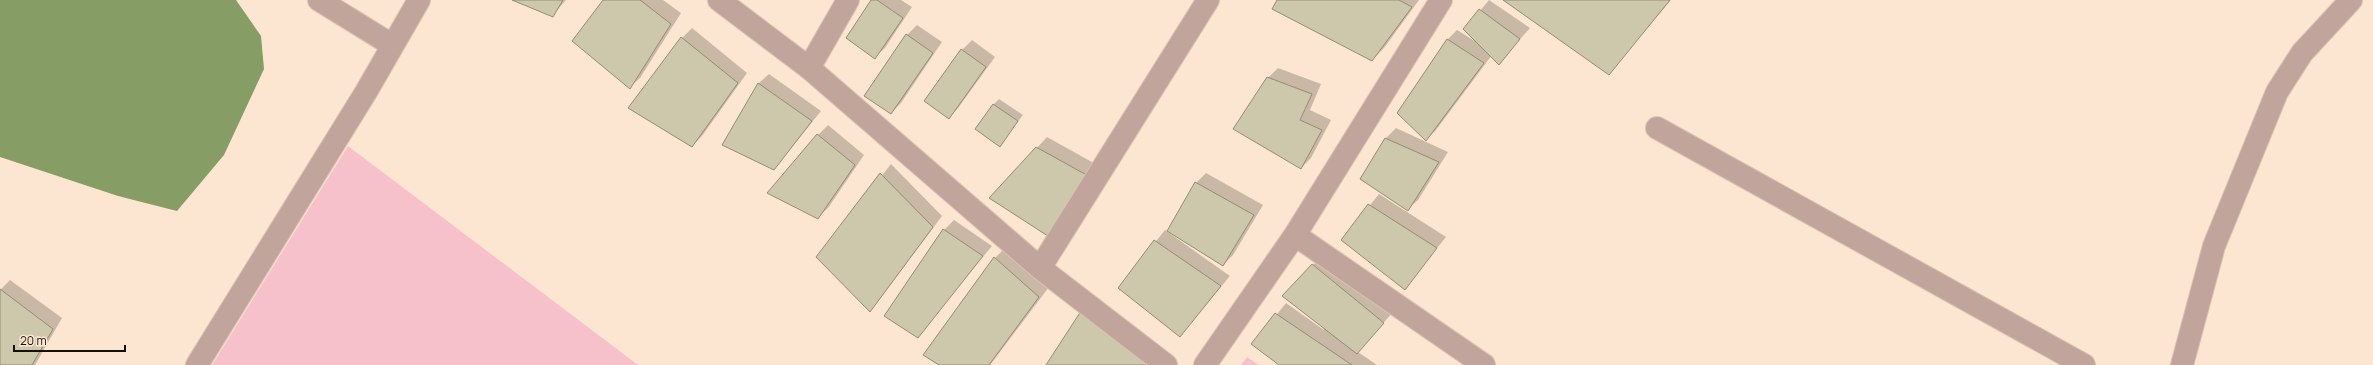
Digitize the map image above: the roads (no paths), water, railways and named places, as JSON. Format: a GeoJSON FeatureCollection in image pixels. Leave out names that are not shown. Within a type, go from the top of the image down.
{"type":"FeatureCollection","features":[{"type":"Feature","properties":{"kind":"street"},"geometry":{"type":"LineString","coordinates":[[319,0],[392,45]]}},
{"type":"Feature","properties":{"kind":"street"},"geometry":{"type":"LineString","coordinates":[[196,365],[366,92],[419,0]]}},
{"type":"Feature","properties":{"kind":"street"},"geometry":{"type":"LineString","coordinates":[[719,0],[809,68],[1040,268],[1166,365]]}},
{"type":"Feature","properties":{"kind":"street"},"geometry":{"type":"LineString","coordinates":[[809,68],[848,0]]}},
{"type":"Feature","properties":{"kind":"street"},"geometry":{"type":"LineString","coordinates":[[1040,268],[1208,0]]}},
{"type":"Feature","properties":{"kind":"street"},"geometry":{"type":"LineString","coordinates":[[1205,365],[1295,235],[1441,0]]}},
{"type":"Feature","properties":{"kind":"street"},"geometry":{"type":"LineString","coordinates":[[2182,365],[2214,246],[2277,92],[2302,53],[2351,0]]}},
{"type":"Feature","properties":{"kind":"street"},"geometry":{"type":"LineString","coordinates":[[1657,128],[2084,365]]}},
{"type":"Feature","properties":{"kind":"street"},"geometry":{"type":"LineString","coordinates":[[1295,235],[1484,365]]}}]}
